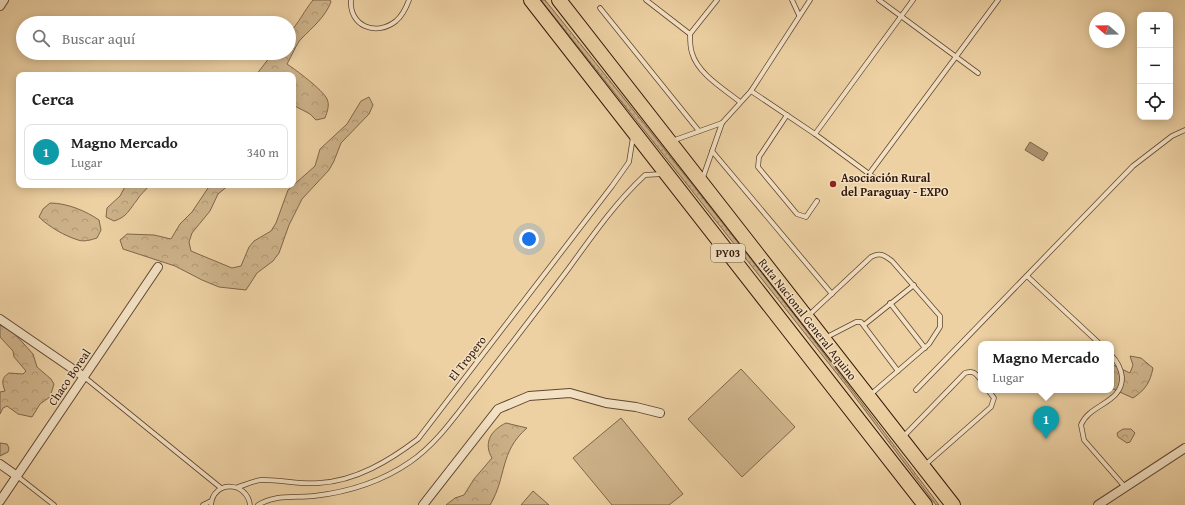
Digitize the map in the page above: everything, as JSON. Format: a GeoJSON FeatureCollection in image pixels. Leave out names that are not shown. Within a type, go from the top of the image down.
{"type":"FeatureCollection","features":[{"type":"Feature","properties":{"kind":"highway","name":"Ruta Nacional General Aquino"},"geometry":{"type":"LineString","coordinates":[[531,0],[634,130],[925,505]]}},
{"type":"Feature","properties":{"kind":"highway","name":"Ruta Nacional General Aquino"},"geometry":{"type":"LineString","coordinates":[[559,0],[953,505]]}},
{"type":"Feature","properties":{"kind":"street"},"geometry":{"type":"LineString","coordinates":[[0,6],[4,0]]}},
{"type":"Feature","properties":{"kind":"street","name":"Chaco Boreal"},"geometry":{"type":"LineString","coordinates":[[0,501],[158,267]]}},
{"type":"Feature","properties":{"kind":"street"},"geometry":{"type":"LineString","coordinates":[[0,318],[83,376]]}},
{"type":"Feature","properties":{"kind":"street"},"geometry":{"type":"LineString","coordinates":[[423,505],[498,409],[529,396],[570,393],[606,403],[636,407],[660,413]]}},
{"type":"Feature","properties":{"kind":"street"},"geometry":{"type":"LineString","coordinates":[[1098,505],[1185,448]]}},
{"type":"Feature","properties":{"kind":"street"},"geometry":{"type":"LineString","coordinates":[[0,464],[17,476]]}},
{"type":"Feature","properties":{"kind":"lane"},"geometry":{"type":"LineString","coordinates":[[351,0],[350,9],[356,20],[366,27],[381,28],[396,21],[405,10],[409,0]]}},
{"type":"Feature","properties":{"kind":"lane"},"geometry":{"type":"LineString","coordinates":[[646,0],[690,34]]}},
{"type":"Feature","properties":{"kind":"lane"},"geometry":{"type":"LineString","coordinates":[[717,0],[690,34],[692,53],[697,64],[740,102]]}},
{"type":"Feature","properties":{"kind":"lane"},"geometry":{"type":"LineString","coordinates":[[792,0],[799,15]]}},
{"type":"Feature","properties":{"kind":"lane"},"geometry":{"type":"LineString","coordinates":[[701,182],[722,123],[751,91],[810,0]]}},
{"type":"Feature","properties":{"kind":"lane"},"geometry":{"type":"LineString","coordinates":[[879,0],[978,73]]}},
{"type":"Feature","properties":{"kind":"lane"},"geometry":{"type":"LineString","coordinates":[[815,134],[913,0]]}},
{"type":"Feature","properties":{"kind":"lane"},"geometry":{"type":"LineString","coordinates":[[869,174],[998,0]]}},
{"type":"Feature","properties":{"kind":"lane"},"geometry":{"type":"LineString","coordinates":[[600,8],[699,131]]}},
{"type":"Feature","properties":{"kind":"lane"},"geometry":{"type":"LineString","coordinates":[[751,91],[815,134],[876,179]]}},
{"type":"Feature","properties":{"kind":"lane"},"geometry":{"type":"LineString","coordinates":[[788,116],[759,158],[758,167],[797,214],[806,217],[817,201]]}},
{"type":"Feature","properties":{"kind":"lane"},"geometry":{"type":"LineString","coordinates":[[670,142],[722,123]]}},
{"type":"Feature","properties":{"kind":"lane","name":"El Tropero"},"geometry":{"type":"LineString","coordinates":[[221,488],[232,486],[238,487],[260,480],[305,484],[334,481],[375,467],[398,454],[418,439],[629,162],[634,130]]}},
{"type":"Feature","properties":{"kind":"lane"},"geometry":{"type":"LineString","coordinates":[[916,390],[1133,166],[1172,136],[1185,130]]}},
{"type":"Feature","properties":{"kind":"lane"},"geometry":{"type":"LineString","coordinates":[[712,151],[832,294]]}},
{"type":"Feature","properties":{"kind":"lane"},"geometry":{"type":"LineString","coordinates":[[258,505],[266,500],[289,496],[312,496],[348,491],[389,476],[412,461],[437,438],[466,402],[528,324],[623,196],[645,174],[668,174]]}},
{"type":"Feature","properties":{"kind":"lane"},"geometry":{"type":"LineString","coordinates":[[807,317],[870,257],[877,254],[884,255],[892,261],[940,316],[940,327],[935,337],[925,348],[868,396]]}},
{"type":"Feature","properties":{"kind":"lane"},"geometry":{"type":"LineString","coordinates":[[1027,276],[1097,341]]}},
{"type":"Feature","properties":{"kind":"lane"},"geometry":{"type":"LineString","coordinates":[[864,325],[914,285]]}},
{"type":"Feature","properties":{"kind":"lane"},"geometry":{"type":"LineString","coordinates":[[890,303],[925,348]]}},
{"type":"Feature","properties":{"kind":"lane"},"geometry":{"type":"LineString","coordinates":[[823,338],[856,322],[861,322],[898,371]]}},
{"type":"Feature","properties":{"kind":"lane"},"geometry":{"type":"LineString","coordinates":[[1114,358],[1118,362],[1122,372],[1120,388],[1115,396],[1087,414],[1081,425],[1084,440],[1125,487]]}},
{"type":"Feature","properties":{"kind":"lane"},"geometry":{"type":"LineString","coordinates":[[902,439],[965,373],[970,371],[976,373],[978,376]]}},
{"type":"Feature","properties":{"kind":"lane"},"geometry":{"type":"LineString","coordinates":[[83,376],[221,488],[213,496],[211,503],[203,505]]}},
{"type":"Feature","properties":{"kind":"lane"},"geometry":{"type":"LineString","coordinates":[[923,466],[991,407],[994,398],[990,393]]}},
{"type":"Feature","properties":{"kind":"lane"},"geometry":{"type":"LineString","coordinates":[[17,476],[54,505]]}},
{"type":"Feature","properties":{"kind":"lane"},"geometry":{"type":"LineString","coordinates":[[238,487],[247,494],[250,505]]}},
{"type":"Feature","properties":{"kind":"green space"},"geometry":{"type":"Polygon","coordinates":[[[313,0],[330,0],[331,2],[322,17],[299,41],[296,47],[296,25],[313,0]]]}},
{"type":"Feature","properties":{"kind":"green space"},"geometry":{"type":"Polygon","coordinates":[[[541,0],[545,0],[695,188],[842,377],[939,505],[936,505],[849,389],[541,0]]]}},
{"type":"Feature","properties":{"kind":"green space"},"geometry":{"type":"Polygon","coordinates":[[[268,60],[289,60],[287,64],[303,75],[325,95],[328,101],[328,106],[325,118],[316,120],[310,114],[296,107],[296,72],[258,72],[268,60]]]}},
{"type":"Feature","properties":{"kind":"green space"},"geometry":{"type":"Polygon","coordinates":[[[369,97],[373,105],[369,114],[341,143],[329,170],[302,199],[289,225],[279,253],[273,261],[257,273],[246,290],[219,287],[175,266],[123,249],[120,240],[127,234],[154,235],[171,239],[180,224],[192,212],[208,188],[225,188],[218,194],[210,211],[192,233],[189,242],[191,251],[232,268],[241,266],[249,247],[254,241],[271,231],[276,223],[288,190],[290,188],[296,188],[296,183],[315,166],[320,149],[347,124],[361,101],[369,97]]]}},
{"type":"Feature","properties":{"kind":"green space"},"geometry":{"type":"Polygon","coordinates":[[[124,188],[147,188],[127,213],[114,221],[106,217],[107,208],[120,196],[124,188]]]}},
{"type":"Feature","properties":{"kind":"green space"},"geometry":{"type":"Polygon","coordinates":[[[50,203],[63,204],[76,208],[99,220],[101,230],[97,238],[80,241],[52,228],[39,217],[43,209],[50,203]]]}},
{"type":"Feature","properties":{"kind":"green space"},"geometry":{"type":"Polygon","coordinates":[[[0,325],[14,333],[33,354],[37,367],[51,379],[54,384],[50,397],[40,404],[32,417],[18,414],[7,406],[3,408],[0,414],[0,392],[5,391],[3,379],[9,373],[23,374],[26,371],[14,357],[13,351],[0,337],[0,325]]]}},
{"type":"Feature","properties":{"kind":"green space"},"geometry":{"type":"Polygon","coordinates":[[[1130,356],[1141,358],[1153,368],[1146,386],[1133,398],[1114,389],[1114,365],[1130,373],[1133,365],[1130,356]]]}},
{"type":"Feature","properties":{"kind":"green space"},"geometry":{"type":"Polygon","coordinates":[[[741,369],[795,427],[742,477],[688,419],[741,369]]]}},
{"type":"Feature","properties":{"kind":"green space"},"geometry":{"type":"Polygon","coordinates":[[[621,418],[683,494],[669,505],[612,505],[573,458],[621,418]]]}},
{"type":"Feature","properties":{"kind":"green space"},"geometry":{"type":"Polygon","coordinates":[[[506,423],[527,428],[518,437],[507,456],[499,485],[490,505],[446,505],[455,498],[464,495],[474,479],[492,458],[488,447],[490,438],[496,429],[506,423]]]}},
{"type":"Feature","properties":{"kind":"green space"},"geometry":{"type":"Polygon","coordinates":[[[1123,429],[1131,429],[1135,433],[1130,442],[1127,443],[1118,437],[1117,433],[1123,429]]]}},
{"type":"Feature","properties":{"kind":"green space"},"geometry":{"type":"Polygon","coordinates":[[[0,443],[7,444],[9,448],[8,452],[0,456],[0,443]]]}},
{"type":"Feature","properties":{"kind":"green space"},"geometry":{"type":"Polygon","coordinates":[[[533,491],[549,505],[521,505],[533,491]]]}},
{"type":"Feature","properties":{"kind":"shaded area"},"geometry":{"type":"Polygon","coordinates":[[[1030,142],[1048,153],[1043,161],[1025,150],[1030,142]]]}},
{"type":"Feature","properties":{"kind":"place","name":"Asociación Rural del Paraguay - EXPO"},"geometry":{"type":"Point","coordinates":[833,184]}},
{"type":"Feature","properties":{"kind":"place","name":"Magno Mercado"},"geometry":{"type":"Point","coordinates":[1046,439]}}]}
